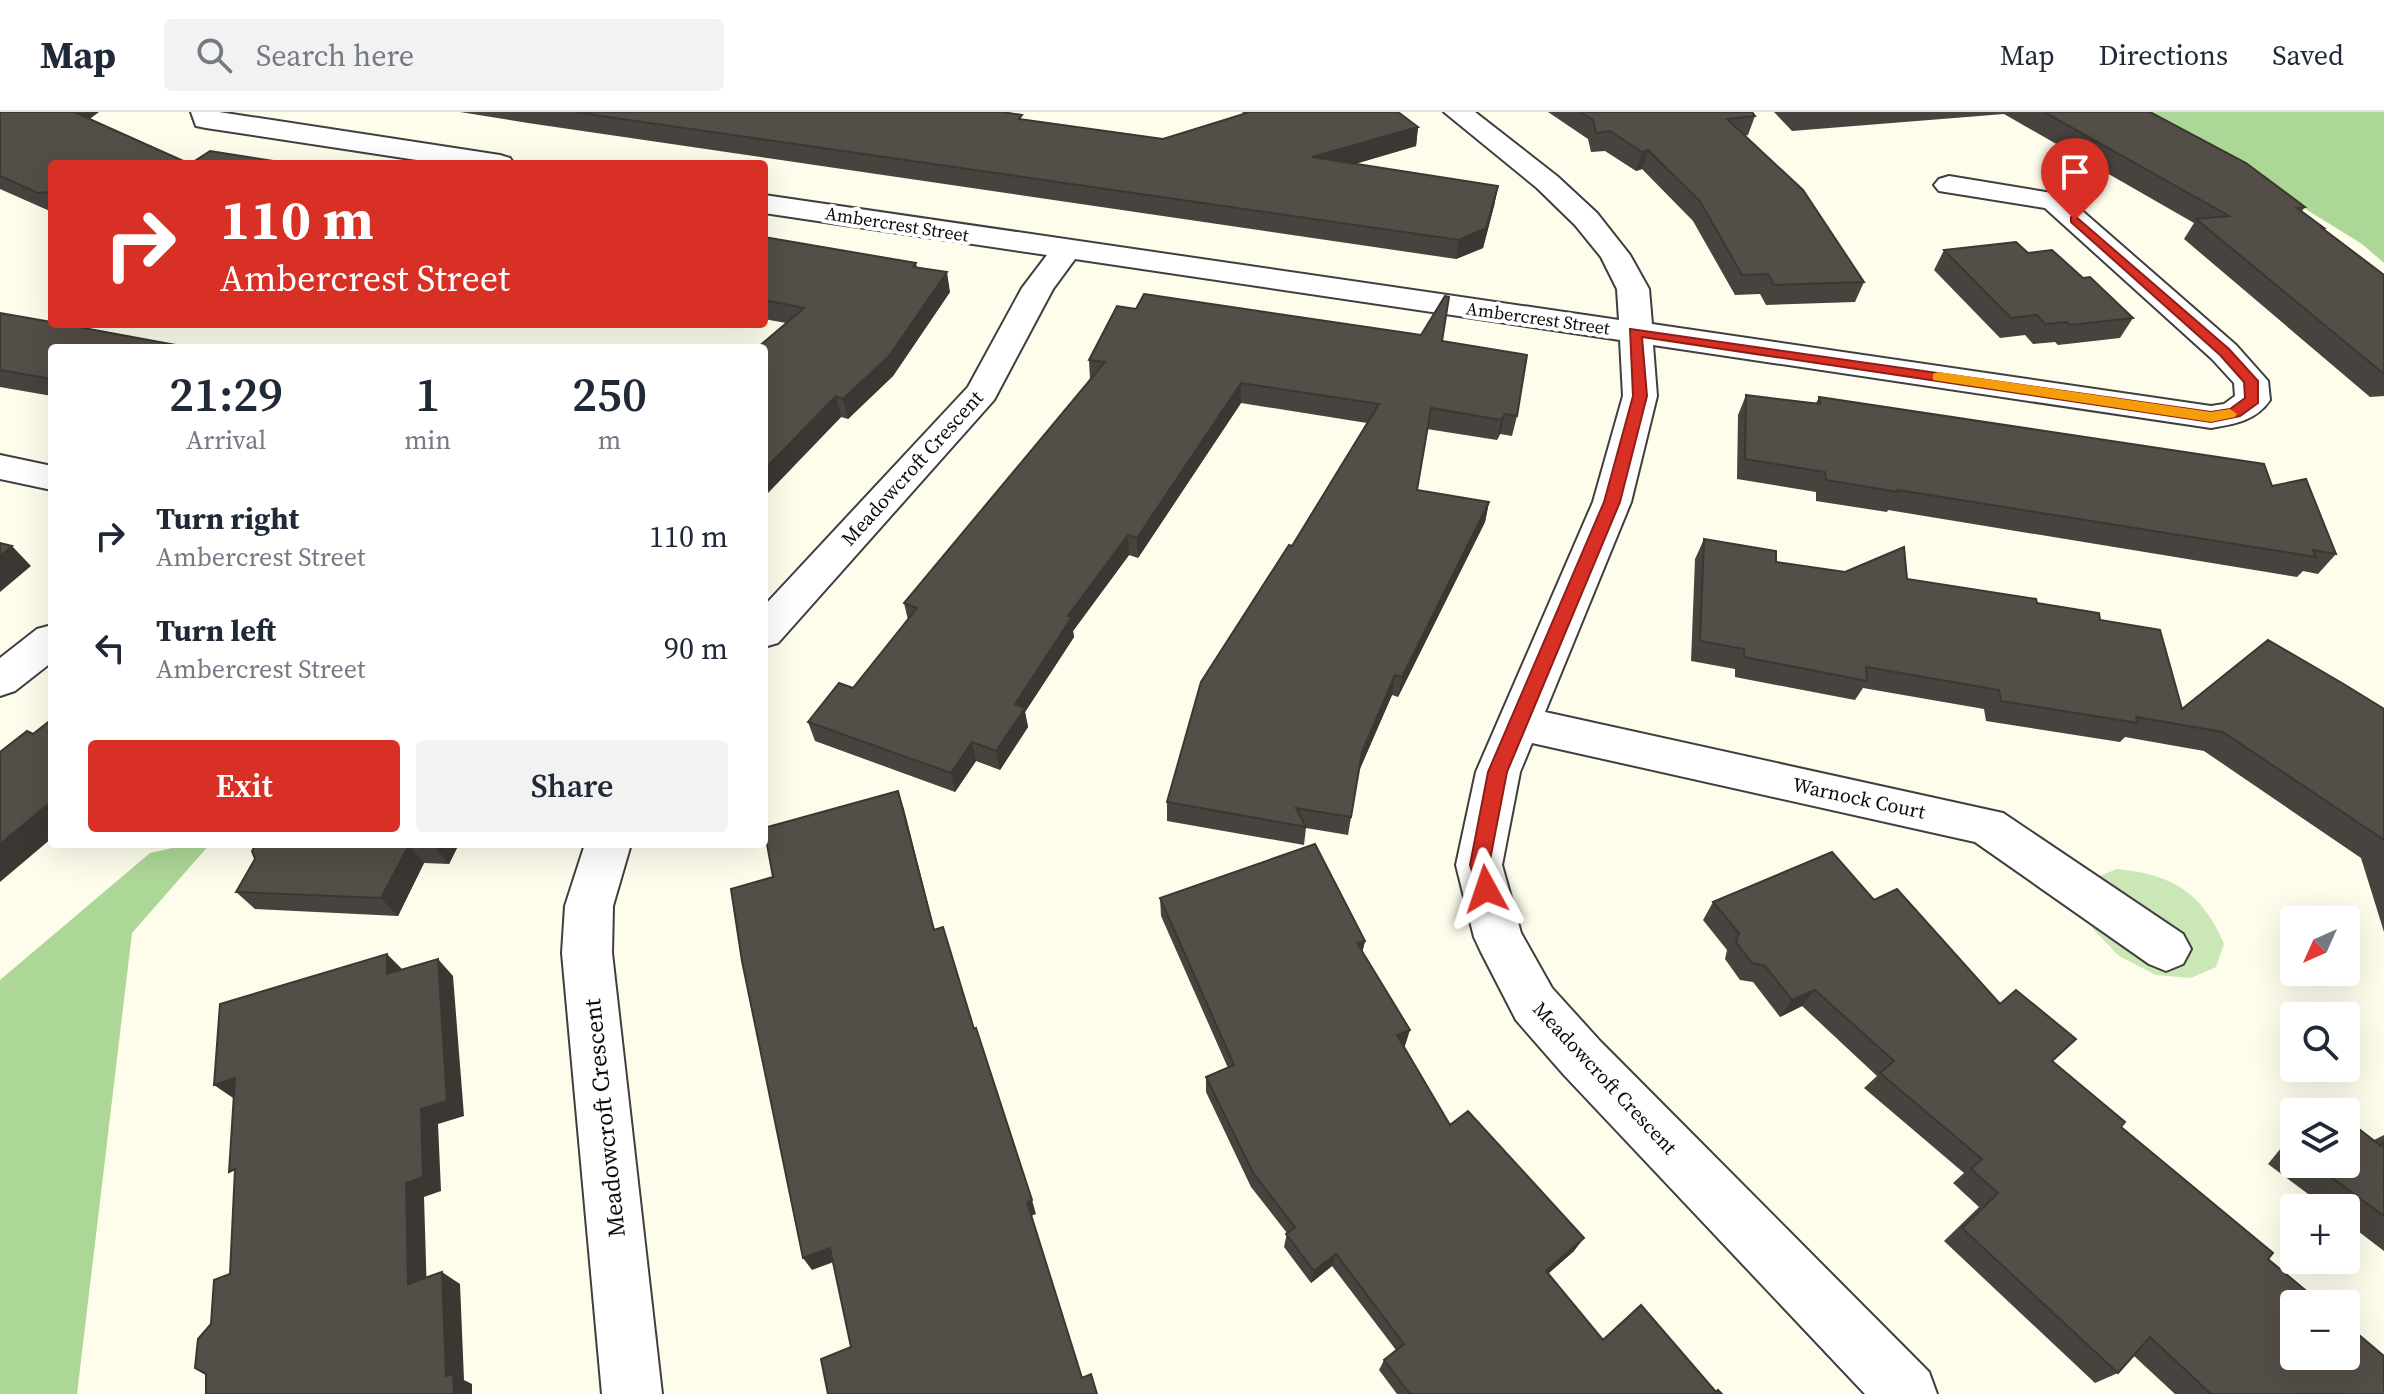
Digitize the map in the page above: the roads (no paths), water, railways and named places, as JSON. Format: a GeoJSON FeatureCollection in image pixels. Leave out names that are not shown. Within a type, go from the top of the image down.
{"type":"FeatureCollection","features":[{"type":"Feature","properties":{"kind":"street"},"geometry":{"type":"LineString","coordinates":[[205,112],[206,120],[473,160]]}},
{"type":"Feature","properties":{"kind":"street","name":"Meadowcroft Crescent"},"geometry":{"type":"LineString","coordinates":[[1458,112],[1547,182],[1586,219],[1615,255],[1633,289],[1640,396],[1612,502],[1498,772],[1479,865],[1498,937],[1534,1004],[1582,1058],[1907,1394]]}},
{"type":"Feature","properties":{"kind":"street","name":"Ambercrest Street"},"geometry":{"type":"LineString","coordinates":[[768,205],[2211,417],[2234,413],[2253,400],[2251,381],[2224,352],[2054,201],[1949,185]]}},
{"type":"Feature","properties":{"kind":"street","name":"Meadowcroft Crescent"},"geometry":{"type":"LineString","coordinates":[[768,628],[982,392],[1038,288],[1067,249]]}},
{"type":"Feature","properties":{"kind":"street"},"geometry":{"type":"LineString","coordinates":[[0,467],[48,477]]}},
{"type":"Feature","properties":{"kind":"street"},"geometry":{"type":"LineString","coordinates":[[0,680],[48,643]]}},
{"type":"Feature","properties":{"kind":"street","name":"Warnock Court"},"geometry":{"type":"LineString","coordinates":[[1518,723],[1987,826],[2166,949]]}},
{"type":"Feature","properties":{"kind":"street","name":"Meadowcroft Crescent"},"geometry":{"type":"LineString","coordinates":[[607,848],[589,906],[587,953],[632,1394]]}}]}
